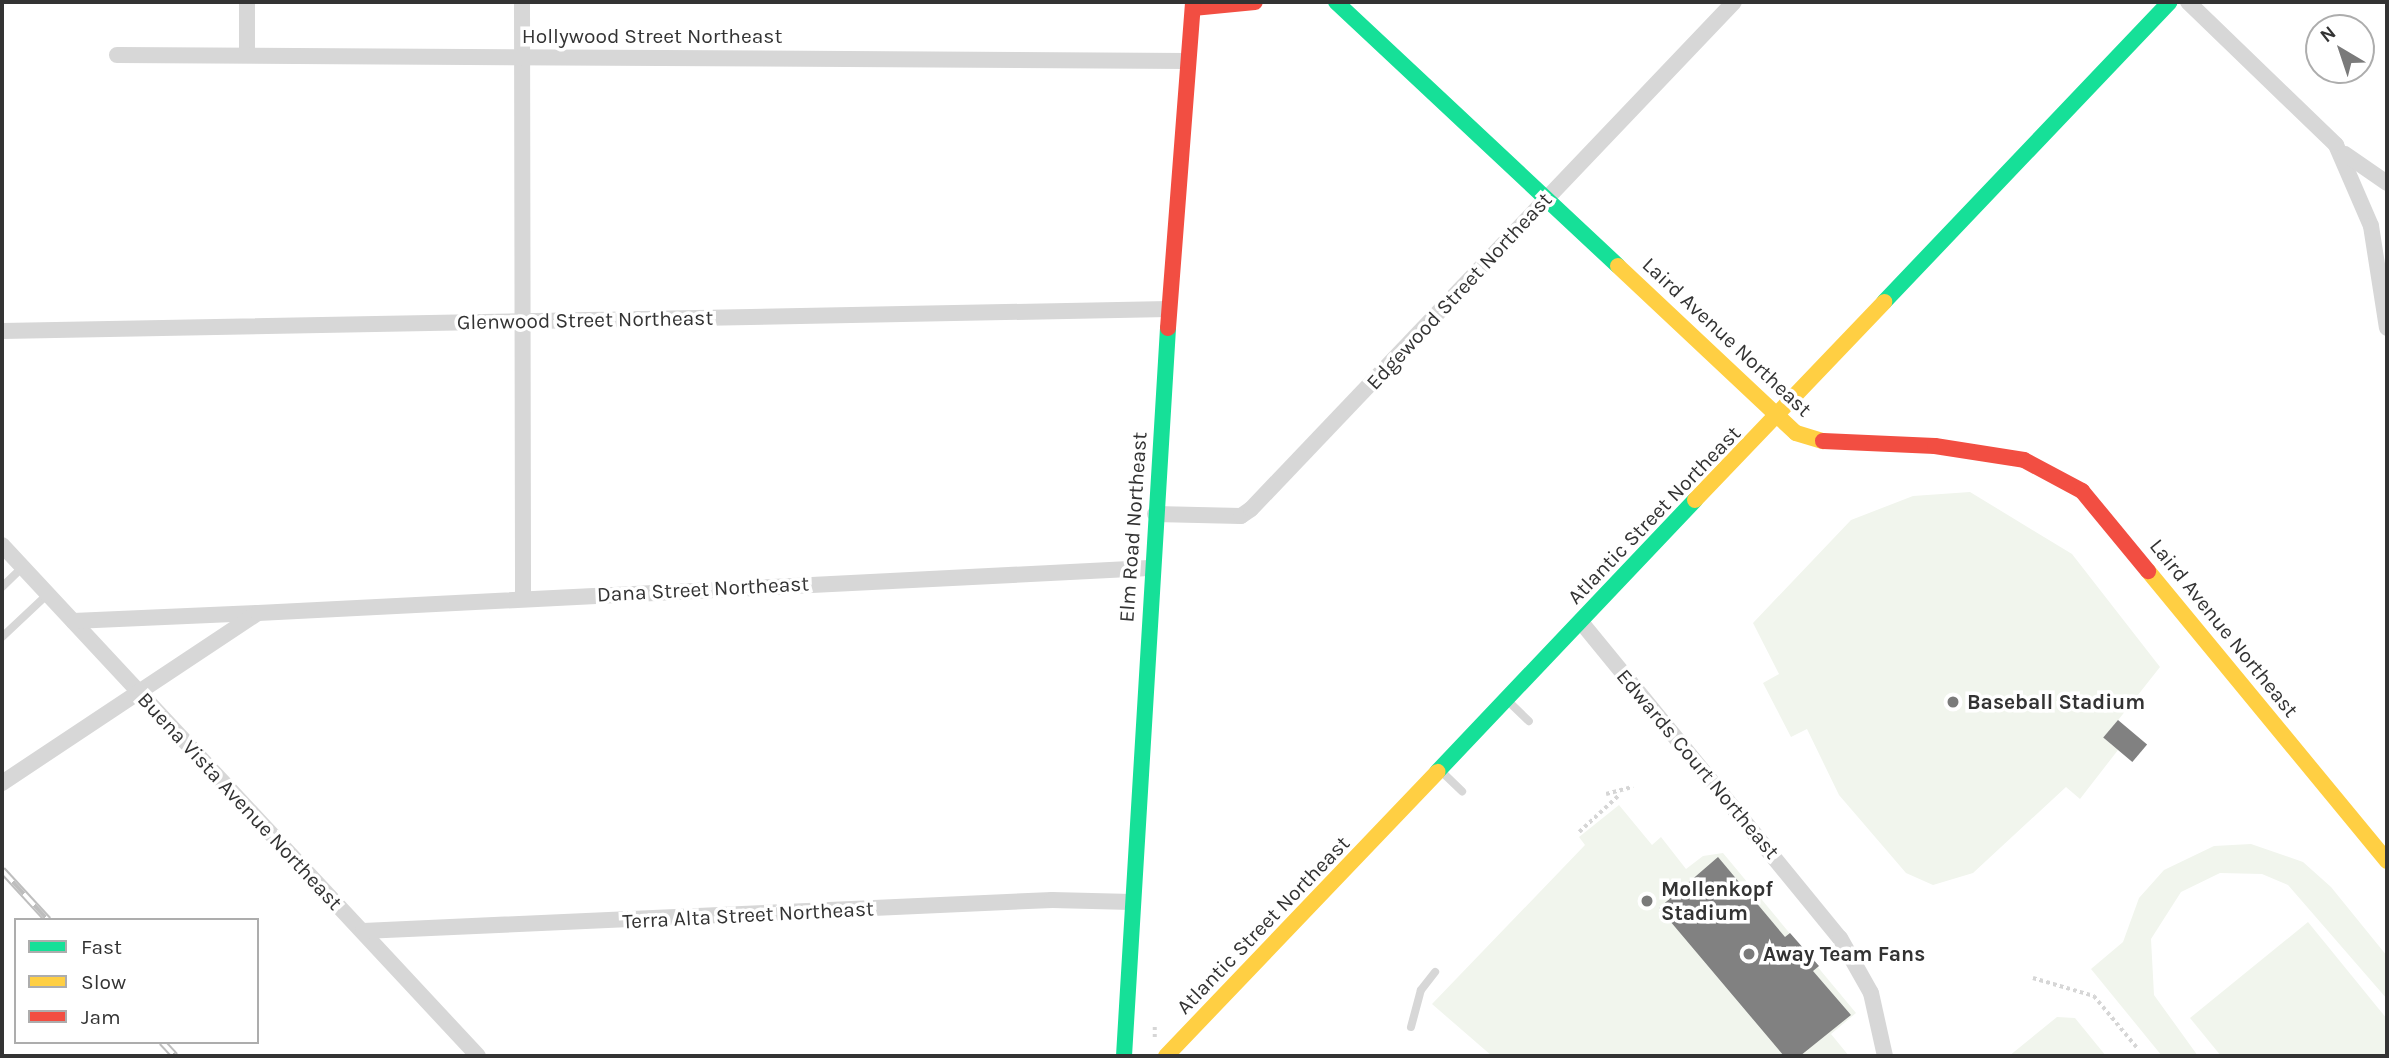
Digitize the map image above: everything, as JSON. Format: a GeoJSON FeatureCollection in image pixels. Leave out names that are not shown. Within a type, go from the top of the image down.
{"type":"FeatureCollection","features":[{"type":"Feature","properties":{"kind":"street"},"geometry":{"type":"LineString","coordinates":[[247,2],[247,53]]}},
{"type":"Feature","properties":{"kind":"street"},"geometry":{"type":"LineString","coordinates":[[522,2],[523,596]]}},
{"type":"Feature","properties":{"kind":"street"},"geometry":{"type":"LineString","coordinates":[[1193,5],[1255,2]]}},
{"type":"Feature","properties":{"kind":"street","name":"Laird Avenue Northeast"},"geometry":{"type":"LineString","coordinates":[[1336,2],[1548,198],[1779,418],[1814,441],[1973,451],[2024,460],[2069,481],[2387,861]]}},
{"type":"Feature","properties":{"kind":"street","name":"Edgewood Street Northeast"},"geometry":{"type":"LineString","coordinates":[[1155,513],[1241,516],[1251,509],[1734,2]]}},
{"type":"Feature","properties":{"kind":"street","name":"Atlantic Street Northeast"},"geometry":{"type":"LineString","coordinates":[[1166,1056],[1779,418],[2170,2]]}},
{"type":"Feature","properties":{"kind":"street"},"geometry":{"type":"LineString","coordinates":[[2188,2],[2336,145],[2387,183]]}},
{"type":"Feature","properties":{"kind":"street","name":"Elm Road Northeast"},"geometry":{"type":"LineString","coordinates":[[1124,1056],[1149,568],[1193,5]]}},
{"type":"Feature","properties":{"kind":"street","name":"Hollywood Street Northeast"},"geometry":{"type":"LineString","coordinates":[[117,55],[247,53],[1187,61]]}},
{"type":"Feature","properties":{"kind":"street"},"geometry":{"type":"LineString","coordinates":[[2336,145],[2371,226],[2387,328]]}},
{"type":"Feature","properties":{"kind":"street"},"geometry":{"type":"LineString","coordinates":[[2379,265],[2387,246]]}},
{"type":"Feature","properties":{"kind":"street","name":"Glenwood Street Northeast"},"geometry":{"type":"LineString","coordinates":[[2,331],[1169,309]]}},
{"type":"Feature","properties":{"kind":"street","name":"Buena Vista Avenue Northeast"},"geometry":{"type":"LineString","coordinates":[[2,545],[139,696],[478,1056]]}},
{"type":"Feature","properties":{"kind":"street","name":"Dana Street Northeast"},"geometry":{"type":"LineString","coordinates":[[73,621],[258,613],[523,596],[1149,568]]}},
{"type":"Feature","properties":{"kind":"street"},"geometry":{"type":"LineString","coordinates":[[4,777],[139,696],[258,613]]}},
{"type":"Feature","properties":{"kind":"street","name":"Edwards Court Northeast"},"geometry":{"type":"LineString","coordinates":[[1581,622],[1840,938],[1871,993],[1885,1056]]}},
{"type":"Feature","properties":{"kind":"street","name":"Terra Alta Street Northeast"},"geometry":{"type":"LineString","coordinates":[[363,931],[1052,900],[1132,902]]}},
{"type":"Feature","properties":{"kind":"lane"},"geometry":{"type":"LineString","coordinates":[[2,587],[23,567]]}},
{"type":"Feature","properties":{"kind":"lane"},"geometry":{"type":"LineString","coordinates":[[2,637],[48,594]]}},
{"type":"Feature","properties":{"kind":"lane"},"geometry":{"type":"LineString","coordinates":[[1507,700],[1529,721]]}},
{"type":"Feature","properties":{"kind":"lane"},"geometry":{"type":"LineString","coordinates":[[1440,770],[1462,791]]}},
{"type":"Feature","properties":{"kind":"lane"},"geometry":{"type":"LineString","coordinates":[[1410,1027],[1421,990],[1435,972]]}},
{"type":"Feature","properties":{"kind":"path"},"geometry":{"type":"LineString","coordinates":[[1579,832],[1618,796],[1633,787]]}},
{"type":"Feature","properties":{"kind":"path"},"geometry":{"type":"LineString","coordinates":[[1606,794],[1618,796]]}},
{"type":"Feature","properties":{"kind":"path"},"geometry":{"type":"LineString","coordinates":[[2034,978],[2094,996],[2139,1050]]}},
{"type":"Feature","properties":{"kind":"path"},"geometry":{"type":"LineString","coordinates":[[1146,1040],[1155,1036],[1155,1027]]}},
{"type":"Feature","properties":{"kind":"shaded area","name":"Baseball Stadium"},"geometry":{"type":"Polygon","coordinates":[[[1970,492],[2072,554],[2160,667],[2104,738],[2118,750],[2080,799],[2066,787],[1973,873],[1933,885],[1906,873],[1839,795],[1807,729],[1791,737],[1763,683],[1779,674],[1753,623],[1851,520],[1913,496],[1970,492]]]}},
{"type":"Feature","properties":{"kind":"shaded area","name":"Mollenkopf Stadium"},"geometry":{"type":"Polygon","coordinates":[[[1619,805],[1652,845],[1661,837],[1686,869],[1703,856],[1723,853],[1856,1013],[1831,1034],[1849,1056],[1492,1056],[1432,1004],[1585,845],[1579,837],[1619,805]]]}},
{"type":"Feature","properties":{"kind":"shaded area"},"geometry":{"type":"Polygon","coordinates":[[[2251,844],[2303,862],[2331,887],[2387,956],[2387,999],[2288,885],[2262,874],[2220,873],[2181,892],[2151,939],[2154,995],[2198,1056],[2162,1056],[2091,969],[2123,942],[2139,898],[2164,870],[2214,846],[2251,844]]]}},
{"type":"Feature","properties":{"kind":"shaded area"},"geometry":{"type":"Polygon","coordinates":[[[2308,922],[2387,1019],[2387,1056],[2221,1056],[2190,1018],[2308,922]]]}},
{"type":"Feature","properties":{"kind":"shaded area"},"geometry":{"type":"Polygon","coordinates":[[[2057,1017],[2075,1018],[2106,1056],[2009,1056],[2057,1017]]]}},
{"type":"Feature","properties":{"kind":"building"},"geometry":{"type":"Polygon","coordinates":[[[2118,720],[2147,744],[2132,762],[2103,738],[2118,720]]]}},
{"type":"Feature","properties":{"kind":"building","name":"Away Team Fans"},"geometry":{"type":"Polygon","coordinates":[[[1718,857],[1785,937],[1790,933],[1819,966],[1813,971],[1851,1015],[1800,1056],[1784,1056],[1659,908],[1718,857]]]}},
{"type":"Feature","properties":{"kind":"railway"},"geometry":{"type":"LineString","coordinates":[[2,870],[46,918]]}},
{"type":"Feature","properties":{"kind":"railway"},"geometry":{"type":"LineString","coordinates":[[164,1044],[175,1056]]}},
{"type":"Feature","properties":{"kind":"traffic: fast"},"geometry":{"type":"LineString","coordinates":[[1336,2],[1618,266]]}},
{"type":"Feature","properties":{"kind":"traffic: fast"},"geometry":{"type":"LineString","coordinates":[[1884,302],[2170,2]]}},
{"type":"Feature","properties":{"kind":"traffic: fast"},"geometry":{"type":"LineString","coordinates":[[1124,1056],[1168,328]]}},
{"type":"Feature","properties":{"kind":"traffic: fast"},"geometry":{"type":"LineString","coordinates":[[1437,772],[1695,500]]}},
{"type":"Feature","properties":{"kind":"traffic: slow"},"geometry":{"type":"LineString","coordinates":[[1618,266],[1796,433],[1823,441]]}},
{"type":"Feature","properties":{"kind":"traffic: slow"},"geometry":{"type":"LineString","coordinates":[[1695,500],[1884,302]]}},
{"type":"Feature","properties":{"kind":"traffic: slow"},"geometry":{"type":"LineString","coordinates":[[2148,571],[2387,861]]}},
{"type":"Feature","properties":{"kind":"traffic: slow"},"geometry":{"type":"LineString","coordinates":[[1166,1056],[1437,772]]}},
{"type":"Feature","properties":{"kind":"traffic: jam"},"geometry":{"type":"LineString","coordinates":[[1168,328],[1193,2]]}},
{"type":"Feature","properties":{"kind":"traffic: jam"},"geometry":{"type":"LineString","coordinates":[[1193,8],[1255,2]]}},
{"type":"Feature","properties":{"kind":"traffic: jam"},"geometry":{"type":"LineString","coordinates":[[1823,441],[1935,446],[2024,460],[2082,491],[2148,571]]}},
{"type":"Feature","properties":{"kind":"place","name":"Baseball Stadium"},"geometry":{"type":"Point","coordinates":[1953,702]}},
{"type":"Feature","properties":{"kind":"place","name":"Mollenkopf Stadium"},"geometry":{"type":"Point","coordinates":[1647,901]}},
{"type":"Feature","properties":{"kind":"place","name":"Away Team Fans"},"geometry":{"type":"Point","coordinates":[1749,954]}}]}
